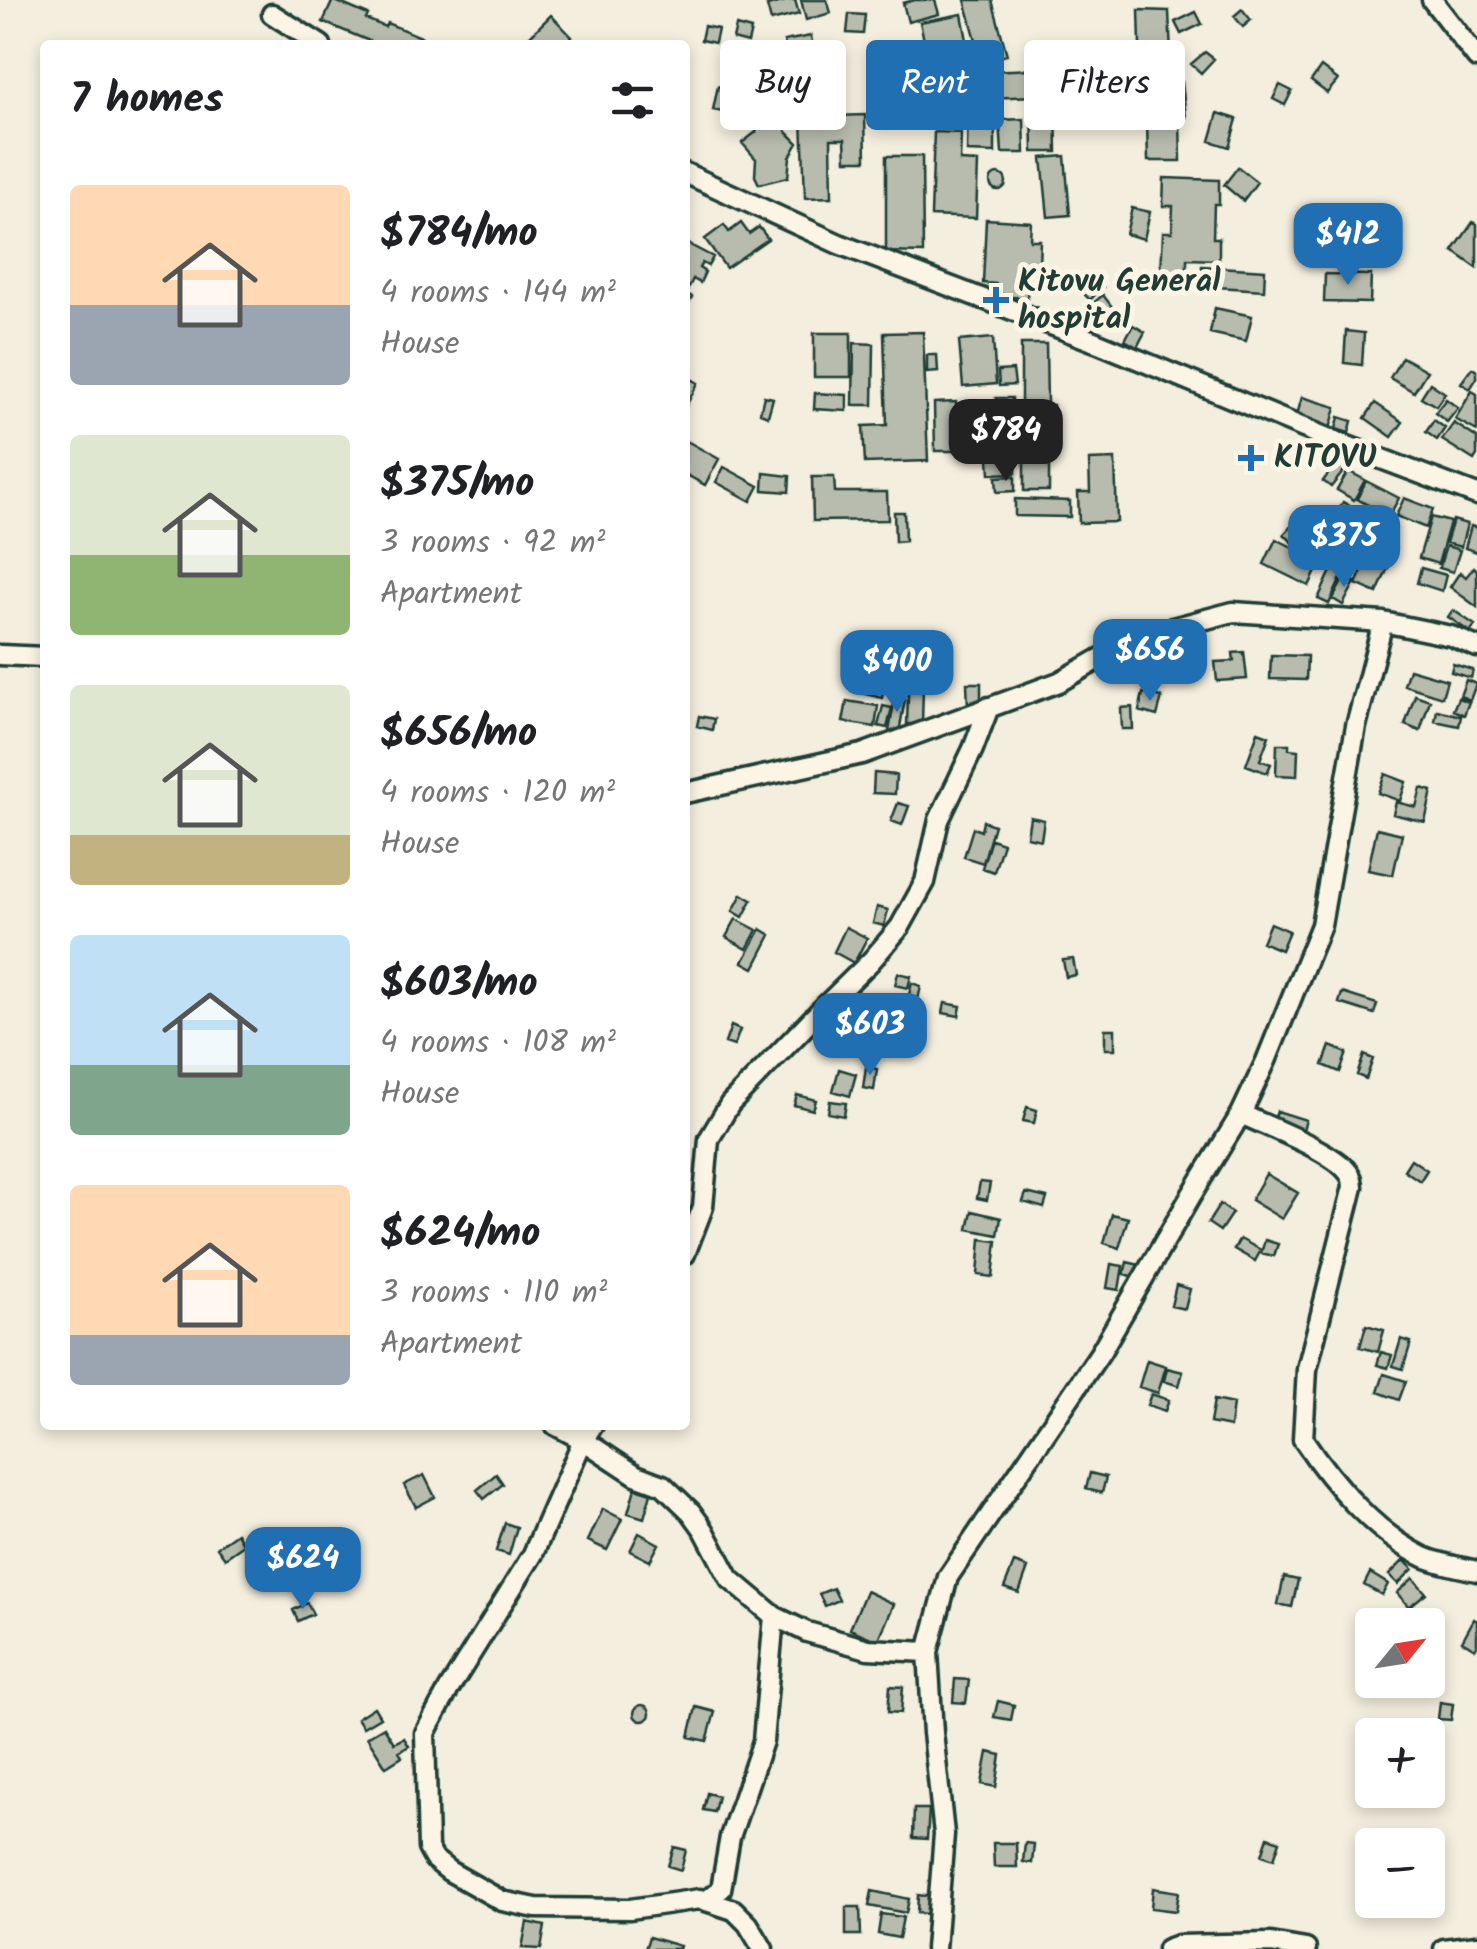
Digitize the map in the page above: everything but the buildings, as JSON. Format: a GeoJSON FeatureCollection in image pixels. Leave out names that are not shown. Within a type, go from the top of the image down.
{"type":"FeatureCollection","features":[{"type":"Feature","properties":{"kind":"street"},"geometry":{"type":"LineString","coordinates":[[1432,0],[1477,58]]}},
{"type":"Feature","properties":{"kind":"street"},"geometry":{"type":"LineString","coordinates":[[272,14],[314,40]]}},
{"type":"Feature","properties":{"kind":"street"},"geometry":{"type":"LineString","coordinates":[[690,175],[838,244],[1096,342],[1477,495]]}},
{"type":"Feature","properties":{"kind":"street"},"geometry":{"type":"LineString","coordinates":[[690,792],[862,754],[1059,682],[1138,637],[1233,612],[1383,622],[1450,636],[1477,646]]}},
{"type":"Feature","properties":{"kind":"street"},"geometry":{"type":"LineString","coordinates":[[936,1949],[944,1834],[928,1652],[948,1577],[1100,1353],[1241,1114],[1266,1061],[1321,925],[1356,726],[1383,622]]}},
{"type":"Feature","properties":{"kind":"street"},"geometry":{"type":"LineString","coordinates":[[0,655],[40,657]]}},
{"type":"Feature","properties":{"kind":"street"},"geometry":{"type":"LineString","coordinates":[[690,1241],[703,1207],[709,1139],[730,1104],[871,962],[900,927],[925,882],[939,820],[989,708]]}},
{"type":"Feature","properties":{"kind":"street"},"geometry":{"type":"LineString","coordinates":[[1241,1114],[1326,1155],[1352,1177],[1353,1187],[1308,1368],[1303,1439],[1343,1492],[1399,1544],[1429,1559],[1477,1570]]}},
{"type":"Feature","properties":{"kind":"street"},"geometry":{"type":"LineString","coordinates":[[763,1949],[734,1910],[700,1899],[630,1909],[536,1908],[502,1901],[449,1872],[428,1848],[425,1733],[532,1554],[588,1432],[636,1475],[662,1485],[691,1512],[730,1580],[774,1616],[807,1632],[868,1648],[928,1652]]}},
{"type":"Feature","properties":{"kind":"street"},"geometry":{"type":"LineString","coordinates":[[706,1901],[721,1888],[730,1838],[763,1741],[774,1616]]}},
{"type":"Feature","properties":{"kind":"street"},"geometry":{"type":"LineString","coordinates":[[1167,1949],[1220,1943],[1271,1943],[1306,1949]]}},
{"type":"Feature","properties":{"kind":"street"},"geometry":{"type":"LineString","coordinates":[[1444,1949],[1477,1945]]}},
{"type":"Feature","properties":{"kind":"place","name":"Kitovu General hospital"},"geometry":{"type":"Point","coordinates":[996,300]}},
{"type":"Feature","properties":{"kind":"place","name":"KITOVU"},"geometry":{"type":"Point","coordinates":[1251,458]}}]}
